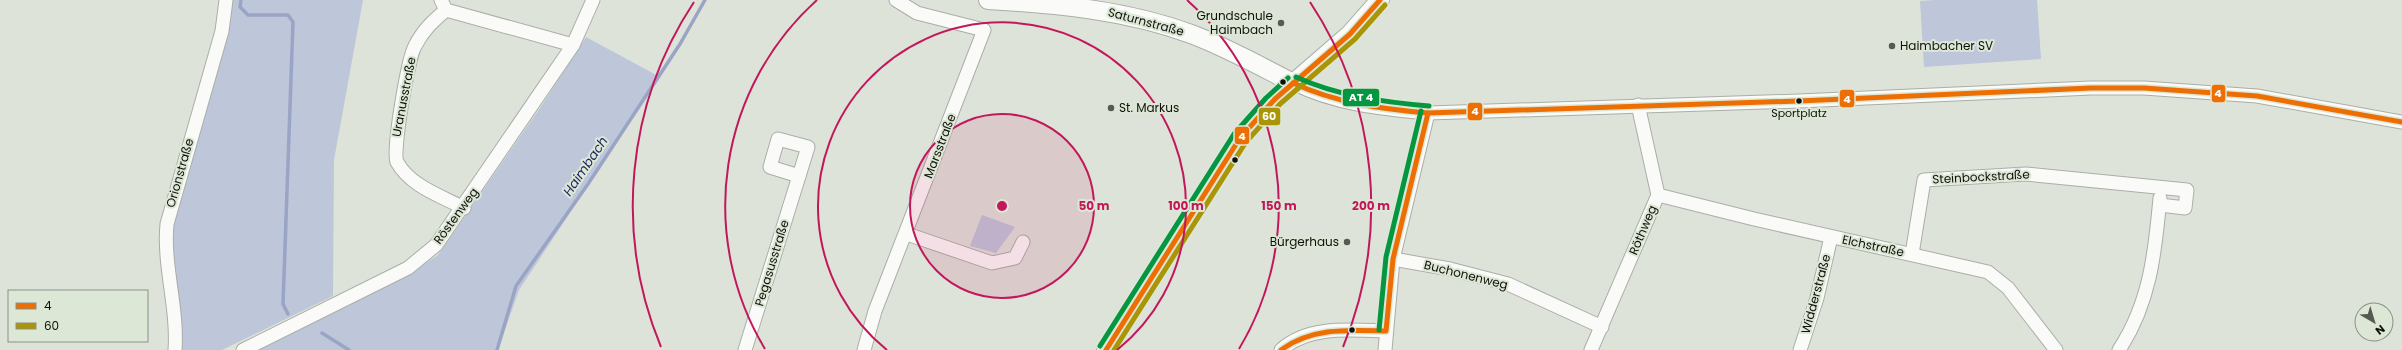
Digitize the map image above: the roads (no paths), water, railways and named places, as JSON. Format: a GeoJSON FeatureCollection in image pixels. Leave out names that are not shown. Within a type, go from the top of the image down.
{"type":"FeatureCollection","features":[{"type":"Feature","properties":{"kind":"main road","name":"Saturnstraße"},"geometry":{"type":"LineString","coordinates":[[988,0],[1093,9],[1166,26],[1223,47],[1293,83]]}},
{"type":"Feature","properties":{"kind":"main road"},"geometry":{"type":"LineString","coordinates":[[1106,350],[1240,138],[1274,99],[1350,34],[1380,0]]}},
{"type":"Feature","properties":{"kind":"street","name":"Orionstraße"},"geometry":{"type":"LineString","coordinates":[[175,350],[176,320],[166,249],[167,224],[222,30],[226,0]]}},
{"type":"Feature","properties":{"kind":"street","name":"Röstenweg"},"geometry":{"type":"LineString","coordinates":[[243,350],[408,268],[436,245],[464,208],[573,45],[593,0]]}},
{"type":"Feature","properties":{"kind":"street","name":"Marsstraße"},"geometry":{"type":"LineString","coordinates":[[864,350],[875,311],[907,234],[984,30],[918,13],[896,0]]}},
{"type":"Feature","properties":{"kind":"street","name":"Uranusstraße"},"geometry":{"type":"LineString","coordinates":[[464,208],[412,180],[396,161],[395,140],[414,48],[426,27],[443,5],[573,45]]}},
{"type":"Feature","properties":{"kind":"street"},"geometry":{"type":"LineString","coordinates":[[1293,83],[1327,97],[1395,110],[1428,113],[1638,105],[1799,101],[1950,93],[2144,88],[2257,96],[2402,122]]}},
{"type":"Feature","properties":{"kind":"street","name":"Röthweg"},"geometry":{"type":"LineString","coordinates":[[1591,350],[1658,195],[1638,105]]}},
{"type":"Feature","properties":{"kind":"street"},"geometry":{"type":"LineString","coordinates":[[1385,350],[1393,259],[1428,113]]}},
{"type":"Feature","properties":{"kind":"street","name":"Steinbockstraße"},"geometry":{"type":"LineString","coordinates":[[1912,254],[1924,180],[2026,174],[2188,190],[2186,208],[2160,205]]}},
{"type":"Feature","properties":{"kind":"street","name":"Pegasusstraße"},"geometry":{"type":"LineString","coordinates":[[745,350],[799,176]]}},
{"type":"Feature","properties":{"kind":"street"},"geometry":{"type":"LineString","coordinates":[[2119,350],[2134,328],[2148,285],[2160,205],[2161,188]]}},
{"type":"Feature","properties":{"kind":"street","name":"Elchstraße"},"geometry":{"type":"LineString","coordinates":[[1658,195],[1831,237],[1988,272],[2008,288],[2056,350]]}},
{"type":"Feature","properties":{"kind":"street"},"geometry":{"type":"LineString","coordinates":[[907,234],[992,263],[1015,258],[1023,242]]}},
{"type":"Feature","properties":{"kind":"street","name":"Widderstraße"},"geometry":{"type":"LineString","coordinates":[[1800,350],[1817,298],[1831,237]]}},
{"type":"Feature","properties":{"kind":"street","name":"Buchonenweg"},"geometry":{"type":"LineString","coordinates":[[1393,259],[1450,269],[1508,284],[1602,327]]}},
{"type":"Feature","properties":{"kind":"street"},"geometry":{"type":"LineString","coordinates":[[1281,350],[1294,340],[1313,333],[1386,330]]}},
{"type":"Feature","properties":{"kind":"waterway"},"geometry":{"type":"LineString","coordinates":[[241,0],[240,7],[248,15],[288,15],[293,22],[283,304],[288,314]]}},
{"type":"Feature","properties":{"kind":"waterway","name":"Haimbach"},"geometry":{"type":"LineString","coordinates":[[497,350],[516,286],[588,184],[680,44],[705,0]]}},
{"type":"Feature","properties":{"kind":"waterway"},"geometry":{"type":"LineString","coordinates":[[322,333],[349,350]]}},
{"type":"Feature","properties":{"kind":"place","name":"Grundschule Haimbach"},"geometry":{"type":"Point","coordinates":[1281,23]}},
{"type":"Feature","properties":{"kind":"place","name":"Haimbacher SV"},"geometry":{"type":"Point","coordinates":[1892,46]}},
{"type":"Feature","properties":{"kind":"place","name":"Sportplatz"},"geometry":{"type":"Point","coordinates":[1799,101]}},
{"type":"Feature","properties":{"kind":"place","name":"St. Markus"},"geometry":{"type":"Point","coordinates":[1111,108]}},
{"type":"Feature","properties":{"kind":"place","name":"Bürgerhaus"},"geometry":{"type":"Point","coordinates":[1347,242]}}]}
